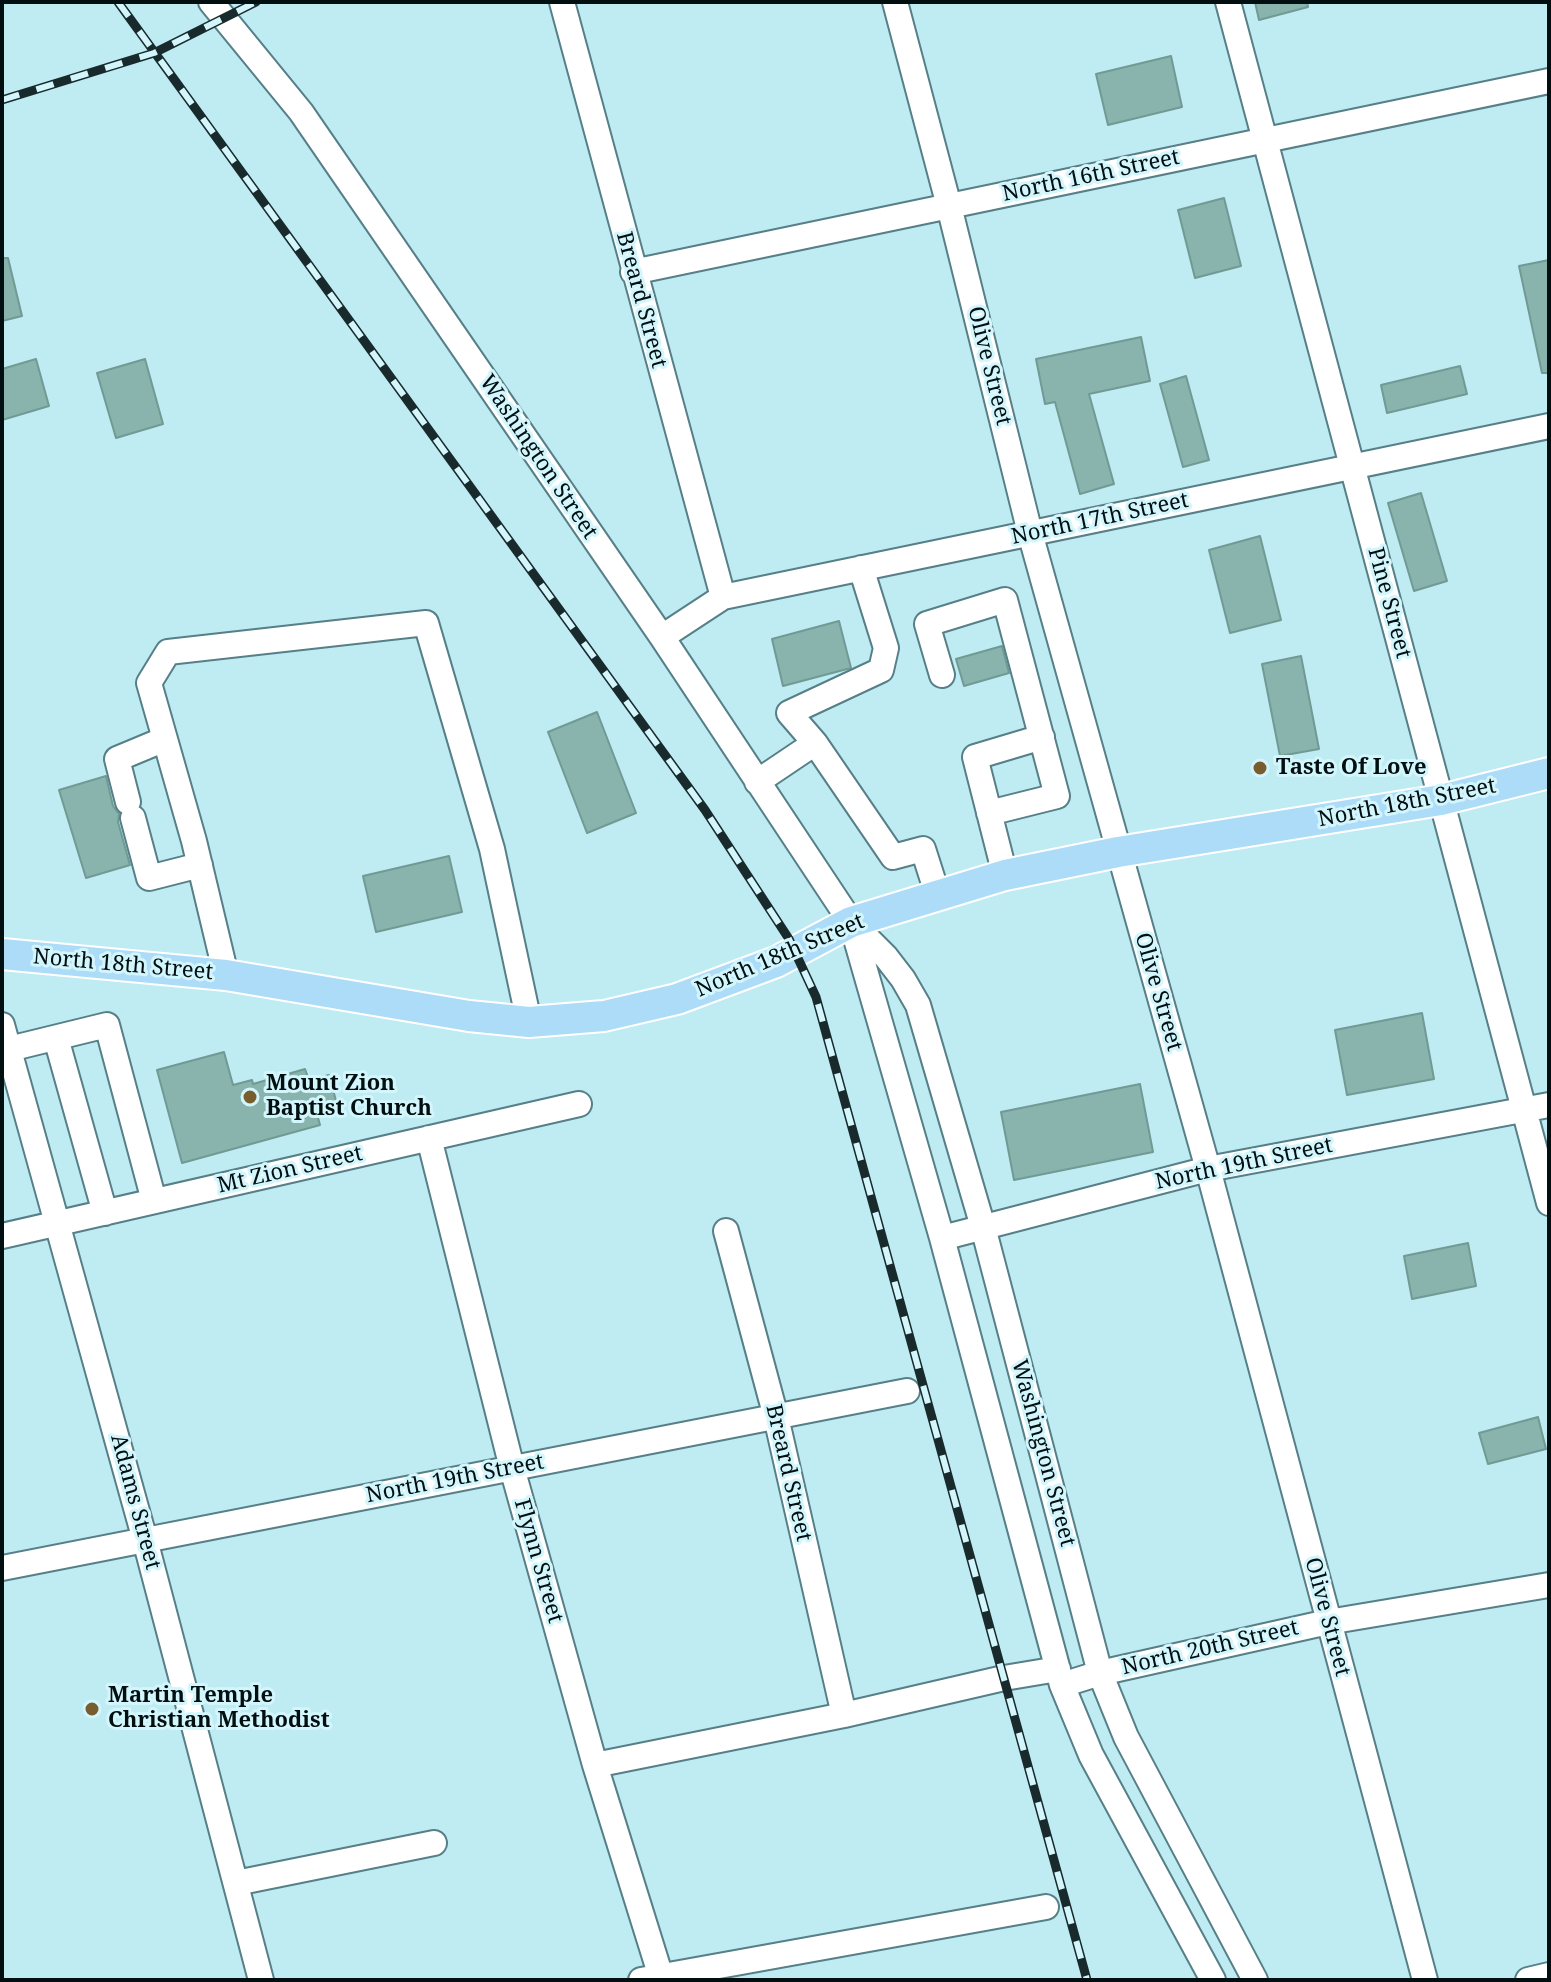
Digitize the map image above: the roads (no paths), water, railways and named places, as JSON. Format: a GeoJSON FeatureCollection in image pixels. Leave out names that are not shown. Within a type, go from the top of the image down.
{"type":"FeatureCollection","features":[{"type":"Feature","properties":{"kind":"main road","name":"North 18th Street"},"geometry":{"type":"LineString","coordinates":[[2,954],[226,975],[469,1016],[529,1022],[604,1016],[677,999],[776,962],[851,922],[1005,875],[1118,852],[1441,800],[1549,773]]}},
{"type":"Feature","properties":{"kind":"street","name":"Washington Street"},"geometry":{"type":"LineString","coordinates":[[211,2],[301,112],[662,637],[851,922],[886,957],[918,1005],[983,1227],[1100,1673],[1126,1737],[1255,1980]]}},
{"type":"Feature","properties":{"kind":"street","name":"Breard Street"},"geometry":{"type":"LineString","coordinates":[[562,2],[723,597]]}},
{"type":"Feature","properties":{"kind":"street","name":"Olive Street"},"geometry":{"type":"LineString","coordinates":[[895,2],[1030,533],[1208,1169],[1425,1980]]}},
{"type":"Feature","properties":{"kind":"street","name":"Pine Street"},"geometry":{"type":"LineString","coordinates":[[1228,2],[1549,1203]]}},
{"type":"Feature","properties":{"kind":"street","name":"North 16th Street"},"geometry":{"type":"LineString","coordinates":[[633,272],[1549,81]]}},
{"type":"Feature","properties":{"kind":"street","name":"North 17th Street"},"geometry":{"type":"LineString","coordinates":[[662,637],[723,597],[1549,426]]}},
{"type":"Feature","properties":{"kind":"street"},"geometry":{"type":"LineString","coordinates":[[861,568],[886,648],[881,670],[789,713],[815,743],[893,857],[923,849],[938,896]]}},
{"type":"Feature","properties":{"kind":"street"},"geometry":{"type":"LineString","coordinates":[[942,675],[927,624],[1005,600],[1057,796],[989,813]]}},
{"type":"Feature","properties":{"kind":"street"},"geometry":{"type":"LineString","coordinates":[[226,975],[200,865],[149,683],[168,652],[426,623],[492,849],[529,1022]]}},
{"type":"Feature","properties":{"kind":"street"},"geometry":{"type":"LineString","coordinates":[[1034,704],[1075,691]]}},
{"type":"Feature","properties":{"kind":"street"},"geometry":{"type":"LineString","coordinates":[[1005,875],[975,757],[1042,737]]}},
{"type":"Feature","properties":{"kind":"street"},"geometry":{"type":"LineString","coordinates":[[165,739],[117,759],[130,810],[149,878],[200,865]]}},
{"type":"Feature","properties":{"kind":"street"},"geometry":{"type":"LineString","coordinates":[[757,782],[815,743]]}},
{"type":"Feature","properties":{"kind":"street","name":"Washington Street"},"geometry":{"type":"LineString","coordinates":[[851,922],[942,1238],[1060,1677],[1091,1755],[1213,1980]]}},
{"type":"Feature","properties":{"kind":"street","name":"Adams Street"},"geometry":{"type":"LineString","coordinates":[[2,1025],[145,1540],[261,1980]]}},
{"type":"Feature","properties":{"kind":"street"},"geometry":{"type":"LineString","coordinates":[[9,1049],[107,1025],[154,1201]]}},
{"type":"Feature","properties":{"kind":"street"},"geometry":{"type":"LineString","coordinates":[[56,1038],[105,1213]]}},
{"type":"Feature","properties":{"kind":"street","name":"Mt Zion Street"},"geometry":{"type":"LineString","coordinates":[[2,1236],[579,1104]]}},
{"type":"Feature","properties":{"kind":"street","name":"North 19th Street"},"geometry":{"type":"LineString","coordinates":[[942,1238],[1208,1169],[1549,1105]]}},
{"type":"Feature","properties":{"kind":"street","name":"Flynn Street"},"geometry":{"type":"LineString","coordinates":[[429,1138],[512,1468],[655,1978]]}},
{"type":"Feature","properties":{"kind":"street","name":"Breard Street"},"geometry":{"type":"LineString","coordinates":[[726,1231],[776,1417],[844,1715]]}},
{"type":"Feature","properties":{"kind":"street","name":"North 19th Street"},"geometry":{"type":"LineString","coordinates":[[2,1568],[907,1391]]}},
{"type":"Feature","properties":{"kind":"street","name":"North 20th Street"},"geometry":{"type":"LineString","coordinates":[[595,1765],[844,1715],[1004,1678],[1100,1673],[1328,1622],[1549,1585]]}},
{"type":"Feature","properties":{"kind":"street"},"geometry":{"type":"LineString","coordinates":[[236,1883],[434,1843]]}},
{"type":"Feature","properties":{"kind":"street"},"geometry":{"type":"LineString","coordinates":[[655,1978],[1046,1907]]}},
{"type":"Feature","properties":{"kind":"street"},"geometry":{"type":"LineString","coordinates":[[1528,1980],[1549,1975]]}},
{"type":"Feature","properties":{"kind":"railway"},"geometry":{"type":"LineString","coordinates":[[118,2],[705,810],[789,939],[816,997],[1087,1980]]}},
{"type":"Feature","properties":{"kind":"railway"},"geometry":{"type":"LineString","coordinates":[[2,100],[154,53],[256,2]]}},
{"type":"Feature","properties":{"kind":"place","name":"Taste Of Love"},"geometry":{"type":"Point","coordinates":[1260,768]}},
{"type":"Feature","properties":{"kind":"place","name":"Mount Zion Baptist Church"},"geometry":{"type":"Point","coordinates":[250,1097]}},
{"type":"Feature","properties":{"kind":"place","name":"Martin Temple Christian Methodist"},"geometry":{"type":"Point","coordinates":[92,1709]}}]}
